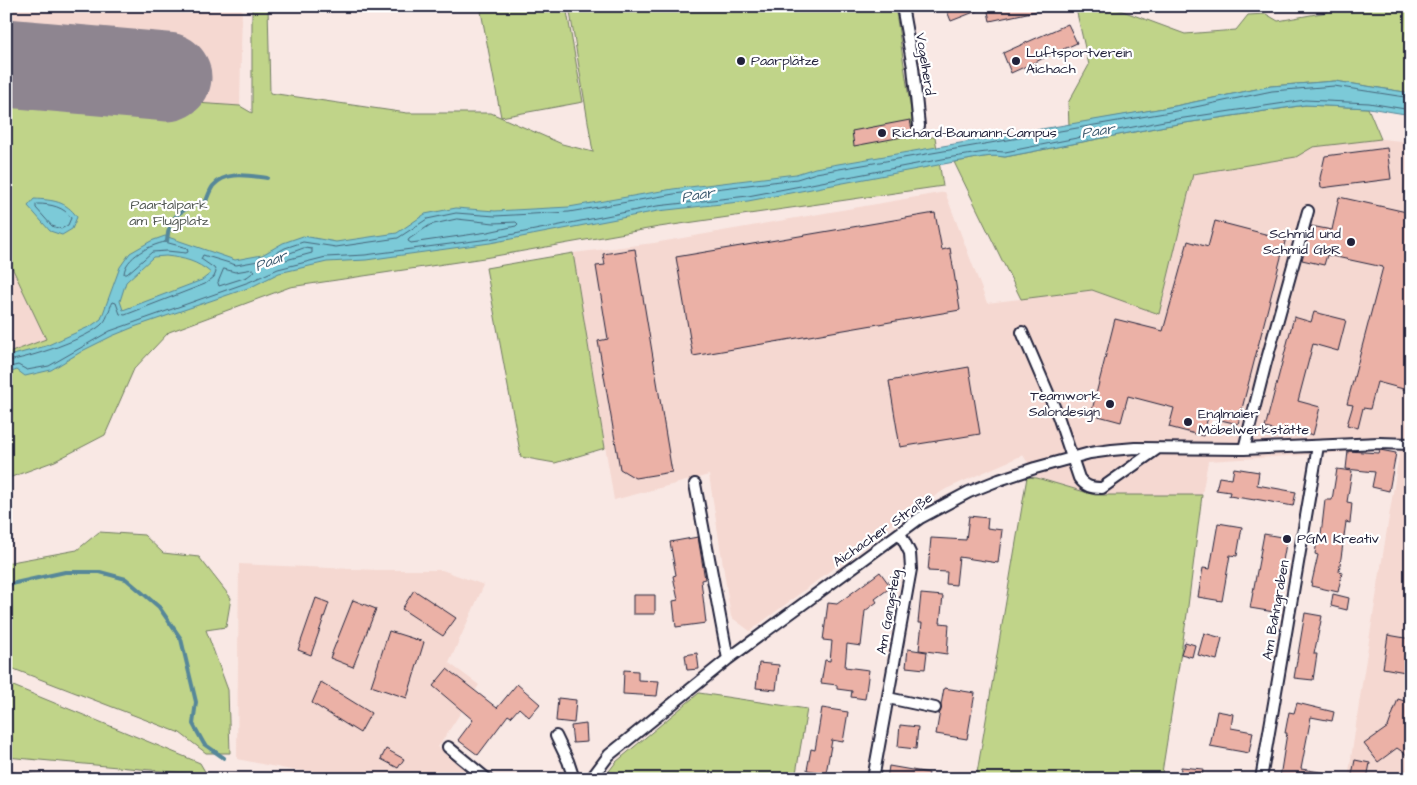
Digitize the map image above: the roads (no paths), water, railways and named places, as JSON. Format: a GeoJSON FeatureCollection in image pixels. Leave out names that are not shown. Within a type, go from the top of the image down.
{"type":"FeatureCollection","features":[{"type":"Feature","properties":{"kind":"street","name":"Vogelherd"},"geometry":{"type":"LineString","coordinates":[[902,6],[913,66],[919,126]]}},
{"type":"Feature","properties":{"kind":"street"},"geometry":{"type":"LineString","coordinates":[[1244,449],[1308,211]]}},
{"type":"Feature","properties":{"kind":"street"},"geometry":{"type":"LineString","coordinates":[[1022,332],[1058,416],[1079,478],[1085,486],[1102,488],[1157,449]]}},
{"type":"Feature","properties":{"kind":"street","name":"Aichacher Straße"},"geometry":{"type":"LineString","coordinates":[[591,779],[609,755],[728,659],[920,518],[969,492],[1000,480],[1072,458],[1112,450],[1244,449],[1411,444]]}},
{"type":"Feature","properties":{"kind":"street","name":"Am Bahngraben"},"geometry":{"type":"LineString","coordinates":[[1261,779],[1318,446]]}},
{"type":"Feature","properties":{"kind":"street"},"geometry":{"type":"LineString","coordinates":[[695,484],[728,659]]}},
{"type":"Feature","properties":{"kind":"street","name":"Am Gangsteig"},"geometry":{"type":"LineString","coordinates":[[873,779],[912,569],[910,553],[900,533]]}},
{"type":"Feature","properties":{"kind":"street"},"geometry":{"type":"LineString","coordinates":[[888,698],[935,708]]}},
{"type":"Feature","properties":{"kind":"street"},"geometry":{"type":"LineString","coordinates":[[556,736],[574,779]]}},
{"type":"Feature","properties":{"kind":"street"},"geometry":{"type":"LineString","coordinates":[[448,747],[487,779]]}},
{"type":"Feature","properties":{"kind":"water","name":"Paar"},"geometry":{"type":"Polygon","coordinates":[[[1335,81],[1411,93],[1411,115],[1369,108],[1305,105],[1165,126],[1005,157],[986,157],[954,162],[748,201],[658,211],[490,243],[366,260],[327,262],[279,273],[251,287],[134,327],[84,350],[51,370],[25,376],[17,370],[6,374],[6,357],[46,346],[91,326],[101,319],[120,267],[130,253],[151,241],[165,236],[235,260],[262,255],[283,243],[303,236],[336,242],[397,233],[425,214],[456,208],[495,211],[569,207],[673,189],[796,174],[815,168],[1175,106],[1271,86],[1335,81]],[[166,256],[153,257],[126,282],[120,301],[123,310],[202,280],[211,273],[195,263],[166,256]]]}},
{"type":"Feature","properties":{"kind":"water"},"geometry":{"type":"Polygon","coordinates":[[[34,199],[58,202],[68,208],[77,217],[72,229],[62,235],[50,231],[28,206],[34,199]]]}},
{"type":"Feature","properties":{"kind":"waterway"},"geometry":{"type":"LineString","coordinates":[[167,241],[168,231],[174,218],[184,210],[206,201],[212,188],[218,181],[238,175],[267,178]]}},
{"type":"Feature","properties":{"kind":"waterway"},"geometry":{"type":"LineString","coordinates":[[6,585],[65,572],[100,572],[126,579],[159,607],[181,639],[196,702],[193,724],[204,744],[224,758]]}},
{"type":"Feature","properties":{"kind":"waterway"},"geometry":{"type":"LineString","coordinates":[[222,777],[231,779]]}},
{"type":"Feature","properties":{"kind":"railway"},"geometry":{"type":"LineString","coordinates":[[6,773],[66,779]]}},
{"type":"Feature","properties":{"kind":"place","name":"Paarplätze"},"geometry":{"type":"Point","coordinates":[741,61]}},
{"type":"Feature","properties":{"kind":"place","name":"Luftsportverein Aichach"},"geometry":{"type":"Point","coordinates":[1016,61]}},
{"type":"Feature","properties":{"kind":"place","name":"Richard-Baumann-Campus"},"geometry":{"type":"Point","coordinates":[882,133]}},
{"type":"Feature","properties":{"kind":"place","name":"Schmid und Schmid GbR"},"geometry":{"type":"Point","coordinates":[1351,242]}},
{"type":"Feature","properties":{"kind":"place","name":"Teamwork Salondesign"},"geometry":{"type":"Point","coordinates":[1110,404]}},
{"type":"Feature","properties":{"kind":"place","name":"Englmaier Möbelwerkstätte"},"geometry":{"type":"Point","coordinates":[1188,422]}},
{"type":"Feature","properties":{"kind":"place","name":"PGM Kreativ"},"geometry":{"type":"Point","coordinates":[1287,539]}},
{"type":"Feature","properties":{"kind":"park label","name":"Paartalpark am Flugplatz"},"geometry":{"type":"Point","coordinates":[169,214]}}]}
